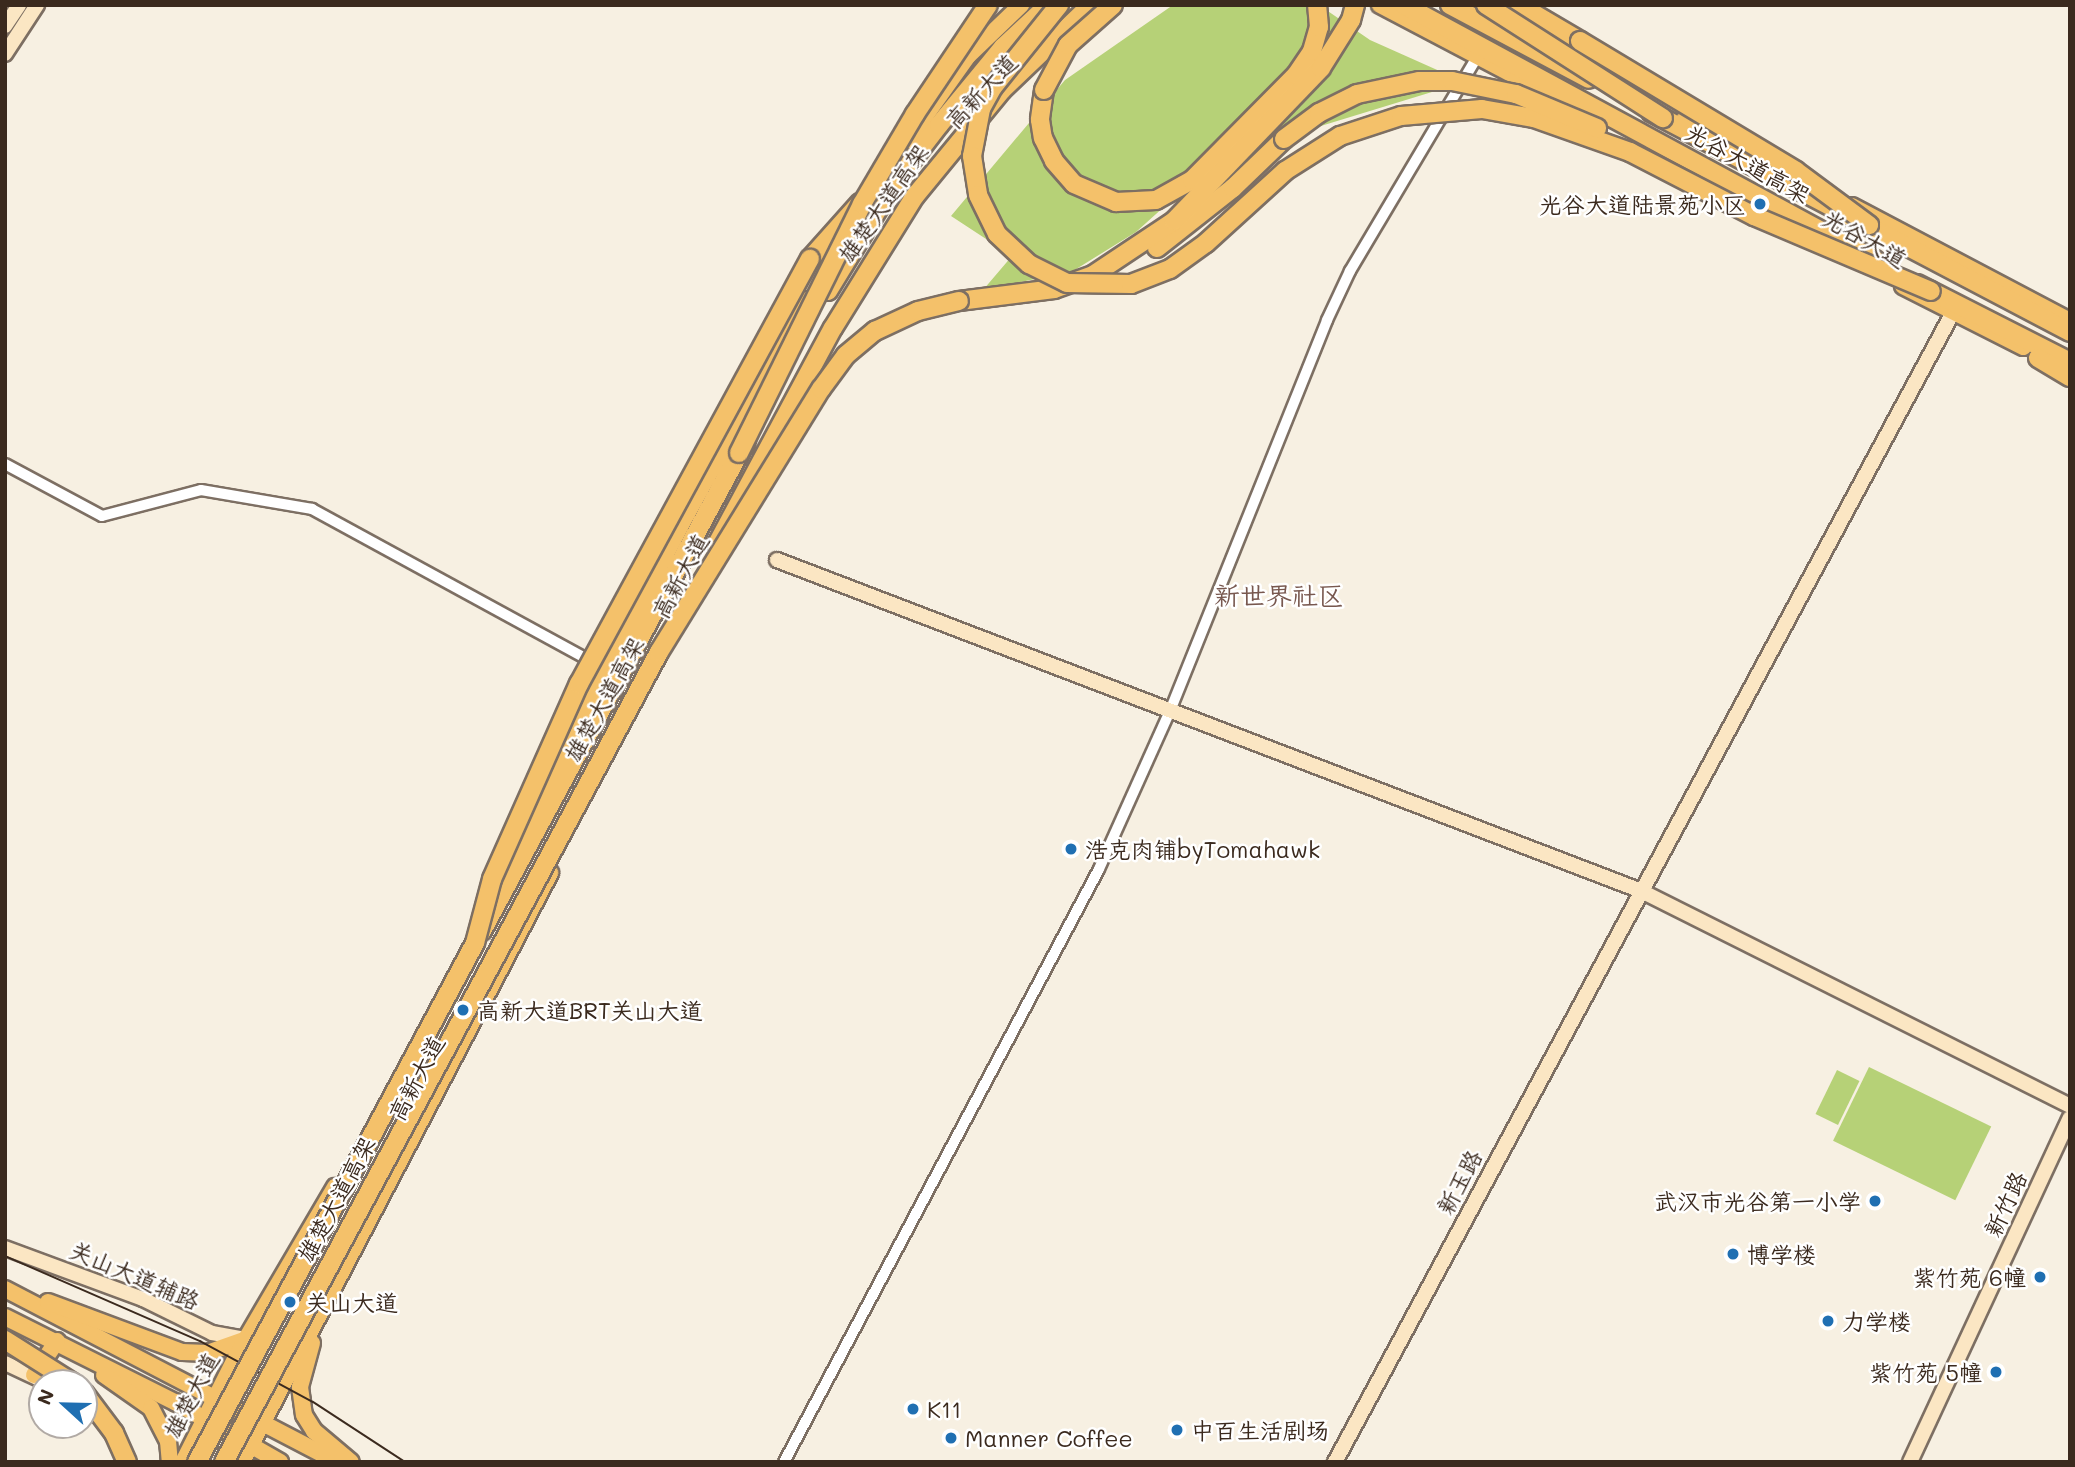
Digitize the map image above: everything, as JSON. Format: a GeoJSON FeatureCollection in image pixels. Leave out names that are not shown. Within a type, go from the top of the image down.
{"type":"FeatureCollection","features":[{"type":"Feature","properties":{"kind":"highway"},"geometry":{"type":"LineString","coordinates":[[739,453],[862,204],[988,5]]}},
{"type":"Feature","properties":{"kind":"highway","name":"雄楚大道高架"},"geometry":{"type":"LineString","coordinates":[[197,1462],[841,268],[892,186],[986,66],[1048,5]]}},
{"type":"Feature","properties":{"kind":"highway"},"geometry":{"type":"LineString","coordinates":[[1059,5],[993,87],[982,110],[972,156],[978,195],[997,234],[1029,264],[1067,283],[1131,285],[1170,269],[1206,243],[1285,171],[1339,136],[1401,116],[1482,109],[1534,118],[1630,152],[1754,216],[1931,291]]}},
{"type":"Feature","properties":{"kind":"highway","name":"雄楚大道高架"},"geometry":{"type":"LineString","coordinates":[[223,1462],[833,328],[890,233],[946,155],[1002,90],[1091,5]]}},
{"type":"Feature","properties":{"kind":"highway"},"geometry":{"type":"LineString","coordinates":[[1113,5],[1079,34],[1051,69],[1040,120],[1054,161],[1074,184],[1103,198],[1135,203],[1171,194],[1192,180],[1296,75],[1312,51],[1319,27],[1317,5]]}},
{"type":"Feature","properties":{"kind":"highway"},"geometry":{"type":"LineString","coordinates":[[1054,289],[1093,275],[1131,253],[1174,221],[1321,68],[1351,20],[1355,5]]}},
{"type":"Feature","properties":{"kind":"highway","name":"光谷大道高架"},"geometry":{"type":"LineString","coordinates":[[1404,5],[1931,291],[2070,362]]}},
{"type":"Feature","properties":{"kind":"highway","name":"光谷大道高架"},"geometry":{"type":"LineString","coordinates":[[1450,5],[2070,332]]}},
{"type":"Feature","properties":{"kind":"highway"},"geometry":{"type":"LineString","coordinates":[[1486,5],[1663,118]]}},
{"type":"Feature","properties":{"kind":"highway"},"geometry":{"type":"LineString","coordinates":[[1519,5],[1796,171],[1869,225]]}},
{"type":"Feature","properties":{"kind":"highway"},"geometry":{"type":"LineString","coordinates":[[659,652],[846,355],[875,331],[918,311],[1054,289],[1100,278],[1152,251],[1183,230],[1284,139],[1328,108],[1399,83],[1452,81],[1516,94],[1560,111],[1931,291]]}},
{"type":"Feature","properties":{"kind":"highway"},"geometry":{"type":"LineString","coordinates":[[475,943],[492,878],[579,684],[810,259],[881,180]]}},
{"type":"Feature","properties":{"kind":"highway"},"geometry":{"type":"LineString","coordinates":[[2008,340],[2070,377]]}},
{"type":"Feature","properties":{"kind":"highway"},"geometry":{"type":"LineString","coordinates":[[5,1340],[51,1369]]}},
{"type":"Feature","properties":{"kind":"highway"},"geometry":{"type":"LineString","coordinates":[[98,1412],[114,1433],[127,1462]]}},
{"type":"Feature","properties":{"kind":"main road","name":"高新大道"},"geometry":{"type":"LineString","coordinates":[[244,1344],[432,1010],[604,669],[824,267],[968,56],[1021,5]]}},
{"type":"Feature","properties":{"kind":"main road","name":"高新大道"},"geometry":{"type":"LineString","coordinates":[[262,1424],[292,1369],[326,1296],[872,271],[968,137],[1024,76],[1105,5]]}},
{"type":"Feature","properties":{"kind":"main road","name":"光谷大道"},"geometry":{"type":"LineString","coordinates":[[1380,5],[1760,204],[1952,314],[2070,368]]}},
{"type":"Feature","properties":{"kind":"main road","name":"光谷大道"},"geometry":{"type":"LineString","coordinates":[[1469,5],[2070,321]]}},
{"type":"Feature","properties":{"kind":"main road"},"geometry":{"type":"LineString","coordinates":[[9,1291],[73,1308],[182,1352],[207,1353],[244,1344]]}},
{"type":"Feature","properties":{"kind":"main road"},"geometry":{"type":"LineString","coordinates":[[9,1291],[337,1462]]}},
{"type":"Feature","properties":{"kind":"main road"},"geometry":{"type":"LineString","coordinates":[[326,1296],[300,1395],[308,1423],[351,1462]]}},
{"type":"Feature","properties":{"kind":"main road"},"geometry":{"type":"LineString","coordinates":[[5,1317],[57,1341],[205,1419],[280,1462]]}},
{"type":"Feature","properties":{"kind":"main road"},"geometry":{"type":"LineString","coordinates":[[45,1369],[57,1341]]}},
{"type":"Feature","properties":{"kind":"main road"},"geometry":{"type":"LineString","coordinates":[[57,1341],[151,1408],[168,1441],[170,1462]]}},
{"type":"Feature","properties":{"kind":"main road","name":"雄楚大道"},"geometry":{"type":"LineString","coordinates":[[183,1462],[244,1344]]}},
{"type":"Feature","properties":{"kind":"main road"},"geometry":{"type":"LineString","coordinates":[[242,1462],[262,1424]]}},
{"type":"Feature","properties":{"kind":"street"},"geometry":{"type":"LineString","coordinates":[[5,26],[19,5]]}},
{"type":"Feature","properties":{"kind":"street"},"geometry":{"type":"LineString","coordinates":[[5,54],[37,5]]}},
{"type":"Feature","properties":{"kind":"street"},"geometry":{"type":"LineString","coordinates":[[784,1462],[1099,869],[1170,711],[1333,308],[1478,57]]}},
{"type":"Feature","properties":{"kind":"street","name":"新玉路"},"geometry":{"type":"LineString","coordinates":[[1335,1462],[1639,890],[1952,314]]}},
{"type":"Feature","properties":{"kind":"street"},"geometry":{"type":"LineString","coordinates":[[5,464],[102,516],[201,490],[312,509],[604,669]]}},
{"type":"Feature","properties":{"kind":"street"},"geometry":{"type":"LineString","coordinates":[[777,560],[1639,890],[2070,1106]]}},
{"type":"Feature","properties":{"kind":"street","name":"新竹路"},"geometry":{"type":"LineString","coordinates":[[1910,1462],[2070,1118]]}},
{"type":"Feature","properties":{"kind":"street","name":"关山大道辅路"},"geometry":{"type":"LineString","coordinates":[[5,1248],[143,1299],[212,1333],[244,1344]]}},
{"type":"Feature","properties":{"kind":"street"},"geometry":{"type":"LineString","coordinates":[[5,1363],[28,1373]]}},
{"type":"Feature","properties":{"kind":"street"},"geometry":{"type":"LineString","coordinates":[[98,1414],[117,1430],[134,1462]]}},
{"type":"Feature","properties":{"kind":"green space"},"geometry":{"type":"Polygon","coordinates":[[[1173,5],[1319,5],[1370,40],[1444,73],[1432,92],[1311,129],[1196,178],[1136,232],[1073,271],[983,290],[1012,256],[951,216],[1065,80],[1173,5]]]}},
{"type":"Feature","properties":{"kind":"green space"},"geometry":{"type":"Polygon","coordinates":[[[1869,1067],[1991,1127],[1955,1200],[1833,1141],[1869,1067]]]}},
{"type":"Feature","properties":{"kind":"green space"},"geometry":{"type":"Polygon","coordinates":[[[1837,1070],[1859,1081],[1838,1125],[1816,1114],[1837,1070]]]}},
{"type":"Feature","properties":{"kind":"tram line"},"geometry":{"type":"LineString","coordinates":[[5,1256],[200,1341],[313,1402],[405,1462]]}},
{"type":"Feature","properties":{"kind":"place","name":"光谷大道陆景苑小区"},"geometry":{"type":"Point","coordinates":[1760,204]}},
{"type":"Feature","properties":{"kind":"place","name":"浩克肉铺byTomahawk"},"geometry":{"type":"Point","coordinates":[1071,849]}},
{"type":"Feature","properties":{"kind":"place","name":"高新大道BRT关山大道"},"geometry":{"type":"Point","coordinates":[463,1010]}},
{"type":"Feature","properties":{"kind":"place","name":"武汉市光谷第一小学"},"geometry":{"type":"Point","coordinates":[1875,1201]}},
{"type":"Feature","properties":{"kind":"place","name":"博学楼"},"geometry":{"type":"Point","coordinates":[1733,1254]}},
{"type":"Feature","properties":{"kind":"place","name":"紫竹苑 6幢"},"geometry":{"type":"Point","coordinates":[2040,1277]}},
{"type":"Feature","properties":{"kind":"place","name":"关山大道"},"geometry":{"type":"Point","coordinates":[290,1302]}},
{"type":"Feature","properties":{"kind":"place","name":"力学楼"},"geometry":{"type":"Point","coordinates":[1828,1321]}},
{"type":"Feature","properties":{"kind":"place","name":"紫竹苑 5幢"},"geometry":{"type":"Point","coordinates":[1996,1372]}},
{"type":"Feature","properties":{"kind":"place","name":"K11"},"geometry":{"type":"Point","coordinates":[913,1409]}},
{"type":"Feature","properties":{"kind":"place","name":"中百生活剧场"},"geometry":{"type":"Point","coordinates":[1177,1430]}},
{"type":"Feature","properties":{"kind":"place","name":"Manner Coffee"},"geometry":{"type":"Point","coordinates":[951,1438]}},
{"type":"Feature","properties":{"kind":"district","name":"新世界社区"},"geometry":{"type":"Point","coordinates":[1279,596]}}]}
